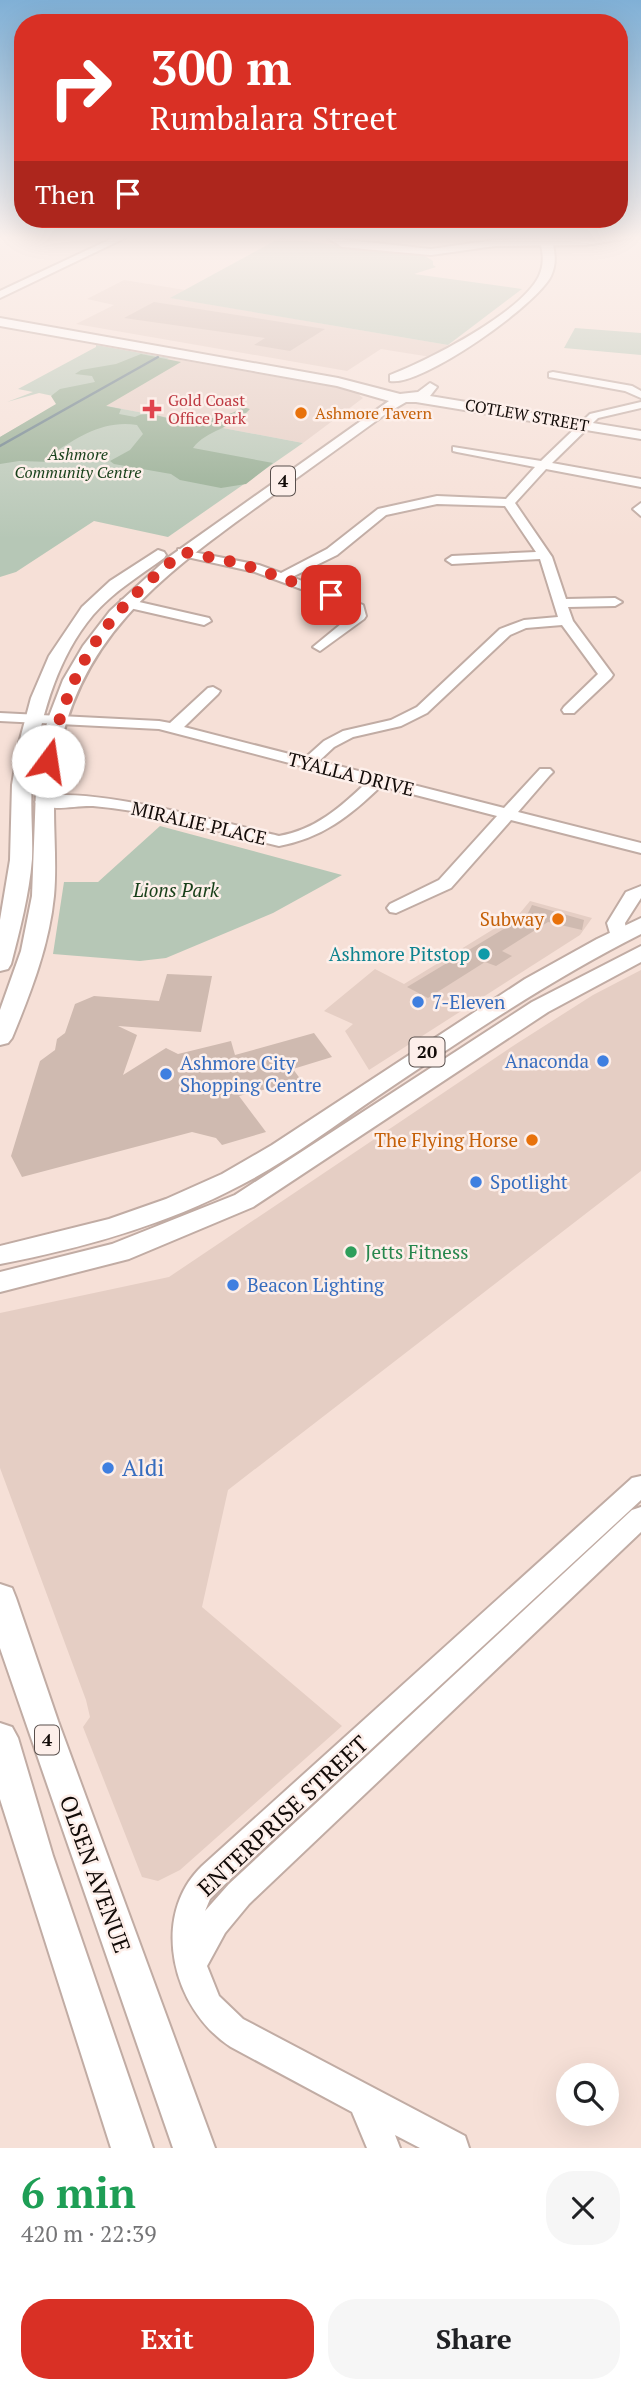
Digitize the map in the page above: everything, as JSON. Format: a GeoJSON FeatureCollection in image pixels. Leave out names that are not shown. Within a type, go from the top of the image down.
{"type":"FeatureCollection","features":[{"type":"Feature","properties":{"kind":"main road"},"geometry":{"type":"LineString","coordinates":[[94,338],[381,385]]}},
{"type":"Feature","properties":{"kind":"main road"},"geometry":{"type":"LineString","coordinates":[[133,338],[331,373],[381,385]]}},
{"type":"Feature","properties":{"kind":"main road","name":"4"},"geometry":{"type":"LineString","coordinates":[[0,963],[18,888],[22,782],[35,718],[61,651],[75,627],[104,596],[132,574],[374,402],[381,385],[443,357],[470,338]]}},
{"type":"Feature","properties":{"kind":"main road","name":"4"},"geometry":{"type":"LineString","coordinates":[[0,1038],[28,965],[43,896],[43,802],[48,761],[58,719],[82,661],[126,603],[183,552],[382,410],[429,391],[429,386],[439,370],[485,338]]}},
{"type":"Feature","properties":{"kind":"main road","name":"COTLEW STREET"},"geometry":{"type":"LineString","coordinates":[[381,385],[415,379],[464,396],[641,435]]}},
{"type":"Feature","properties":{"kind":"main road","name":"COTLEW STREET"},"geometry":{"type":"LineString","coordinates":[[381,385],[408,398],[641,428]]}},
{"type":"Feature","properties":{"kind":"main road"},"geometry":{"type":"LineString","coordinates":[[132,574],[173,553],[183,552]]}},
{"type":"Feature","properties":{"kind":"main road","name":"20"},"geometry":{"type":"LineString","coordinates":[[0,1255],[116,1227],[230,1190],[268,1159],[450,1037],[593,948],[641,925]]}},
{"type":"Feature","properties":{"kind":"main road","name":"20"},"geometry":{"type":"LineString","coordinates":[[0,1282],[92,1261],[149,1242],[230,1190],[540,1007],[641,953]]}},
{"type":"Feature","properties":{"kind":"main road"},"geometry":{"type":"LineString","coordinates":[[0,963],[28,965]]}},
{"type":"Feature","properties":{"kind":"main road"},"geometry":{"type":"LineString","coordinates":[[0,971],[28,965]]}},
{"type":"Feature","properties":{"kind":"main road"},"geometry":{"type":"LineString","coordinates":[[0,1300],[92,1261]]}},
{"type":"Feature","properties":{"kind":"main road","name":"OLSEN AVENUE"},"geometry":{"type":"LineString","coordinates":[[0,1598],[88,1856],[194,2148]]}},
{"type":"Feature","properties":{"kind":"main road","name":"4"},"geometry":{"type":"LineString","coordinates":[[0,1738],[132,2148]]}},
{"type":"Feature","properties":{"kind":"street"},"geometry":{"type":"LineString","coordinates":[[554,375],[628,388],[641,395]]}},
{"type":"Feature","properties":{"kind":"street"},"geometry":{"type":"LineString","coordinates":[[509,503],[566,442],[589,422],[641,405]]}},
{"type":"Feature","properties":{"kind":"street"},"geometry":{"type":"LineString","coordinates":[[457,449],[641,483]]}},
{"type":"Feature","properties":{"kind":"street"},"geometry":{"type":"LineString","coordinates":[[403,493],[413,503]]}},
{"type":"Feature","properties":{"kind":"street"},"geometry":{"type":"LineString","coordinates":[[281,577],[332,552],[382,512],[413,503],[458,499],[509,503]]}},
{"type":"Feature","properties":{"kind":"street"},"geometry":{"type":"LineString","coordinates":[[509,503],[544,555],[566,621],[606,675],[569,710]]}},
{"type":"Feature","properties":{"kind":"street"},"geometry":{"type":"LineString","coordinates":[[183,552],[239,563],[356,605],[359,616],[320,647]]}},
{"type":"Feature","properties":{"kind":"street"},"geometry":{"type":"LineString","coordinates":[[452,560],[544,555]]}},
{"type":"Feature","properties":{"kind":"street"},"geometry":{"type":"LineString","coordinates":[[560,603],[615,602]]}},
{"type":"Feature","properties":{"kind":"street"},"geometry":{"type":"LineString","coordinates":[[126,603],[204,621]]}},
{"type":"Feature","properties":{"kind":"street"},"geometry":{"type":"LineString","coordinates":[[308,763],[329,744],[348,733],[396,723],[422,710],[505,632],[524,624],[566,621]]}},
{"type":"Feature","properties":{"kind":"street"},"geometry":{"type":"LineString","coordinates":[[173,729],[213,691]]}},
{"type":"Feature","properties":{"kind":"street","name":"TYALLA DRIVE"},"geometry":{"type":"LineString","coordinates":[[0,717],[159,725],[641,848]]}},
{"type":"Feature","properties":{"kind":"street"},"geometry":{"type":"LineString","coordinates":[[396,908],[445,884],[545,772]]}},
{"type":"Feature","properties":{"kind":"street","name":"MIRALIE PLACE"},"geometry":{"type":"LineString","coordinates":[[43,802],[92,801],[138,808],[279,841],[300,839],[341,815],[377,781]]}},
{"type":"Feature","properties":{"kind":"street"},"geometry":{"type":"LineString","coordinates":[[618,936],[616,923],[632,896],[641,891]]}},
{"type":"Feature","properties":{"kind":"street","name":"ENTERPRISE STREET"},"geometry":{"type":"LineString","coordinates":[[192,1964],[188,1935],[190,1911],[196,1895],[209,1879],[641,1485]]}},
{"type":"Feature","properties":{"kind":"street","name":"ENTERPRISE STREET"},"geometry":{"type":"LineString","coordinates":[[192,1964],[214,1923],[239,1894],[641,1517]]}},
{"type":"Feature","properties":{"kind":"street"},"geometry":{"type":"LineString","coordinates":[[192,1964],[201,1996],[210,2011],[224,2024],[453,2148]]}},
{"type":"Feature","properties":{"kind":"street"},"geometry":{"type":"LineString","coordinates":[[363,2100],[384,2148]]}},
{"type":"Feature","properties":{"kind":"shaded area"},"geometry":{"type":"Polygon","coordinates":[[[158,338],[408,338],[448,345],[431,357],[381,349],[347,371],[158,338]]]}},
{"type":"Feature","properties":{"kind":"shaded area"},"geometry":{"type":"Polygon","coordinates":[[[169,358],[345,389],[363,398],[303,443],[90,403],[169,358]]]}},
{"type":"Feature","properties":{"kind":"shaded area","name":"Ashmore Pitstop"},"geometry":{"type":"Polygon","coordinates":[[[530,901],[592,918],[580,935],[369,1070],[345,1031],[353,1024],[324,1011],[375,969],[404,984],[520,913],[530,901]]]}},
{"type":"Feature","properties":{"kind":"shaded area"},"geometry":{"type":"Polygon","coordinates":[[[641,970],[641,1171],[228,1490],[202,1607],[342,1726],[180,1870],[158,1881],[142,1877],[83,1727],[90,1717],[86,1700],[0,1468],[0,1313],[169,1277],[516,1044],[593,995],[641,970]]]}},
{"type":"Feature","properties":{"kind":"green space"},"geometry":{"type":"Polygon","coordinates":[[[408,338],[457,338],[448,345],[408,338]]]}},
{"type":"Feature","properties":{"kind":"green space"},"geometry":{"type":"Polygon","coordinates":[[[569,338],[641,338],[641,355],[564,348],[569,338]]]}},
{"type":"Feature","properties":{"kind":"green space","name":"Ashmore Community Centre"},"geometry":{"type":"Polygon","coordinates":[[[96,345],[169,358],[91,403],[303,443],[168,537],[94,521],[16,572],[0,577],[0,437],[67,399],[39,393],[7,402],[33,392],[18,389],[96,345]]]}},
{"type":"Feature","properties":{"kind":"green space"},"geometry":{"type":"Polygon","coordinates":[[[141,354],[181,362],[106,406],[121,409],[119,414],[135,417],[151,415],[178,420],[212,418],[243,407],[250,409],[236,421],[205,437],[193,448],[273,463],[246,484],[221,488],[180,480],[171,474],[114,464],[110,461],[130,450],[143,434],[137,425],[125,424],[102,427],[82,436],[52,454],[52,462],[19,461],[0,464],[0,437],[56,404],[51,396],[60,389],[95,382],[92,376],[75,374],[81,370],[116,364],[141,354]]]}},
{"type":"Feature","properties":{"kind":"green space","name":"Lions Park"},"geometry":{"type":"Polygon","coordinates":[[[160,826],[342,875],[273,913],[166,958],[140,961],[53,954],[64,882],[98,882],[160,826]]]}},
{"type":"Feature","properties":{"kind":"building"},"geometry":{"type":"Polygon","coordinates":[[[265,338],[310,338],[290,351],[254,345],[265,338]]]}},
{"type":"Feature","properties":{"kind":"building","name":"Ashmore Pitstop"},"geometry":{"type":"Polygon","coordinates":[[[532,905],[584,920],[582,930],[548,922],[502,951],[512,956],[496,966],[485,962],[428,998],[407,987],[527,915],[532,905]]]}},
{"type":"Feature","properties":{"kind":"building","name":"Ashmore City Shopping Centre"},"geometry":{"type":"Polygon","coordinates":[[[167,974],[212,976],[201,1032],[118,1026],[137,1035],[123,1075],[166,1048],[178,1054],[231,1041],[235,1055],[314,1033],[332,1057],[293,1069],[301,1080],[239,1096],[266,1132],[222,1145],[216,1138],[192,1132],[22,1177],[11,1156],[40,1061],[55,1050],[57,1039],[65,1033],[75,1004],[94,996],[159,1001],[167,974]]]}},
{"type":"Feature","properties":{"kind":"waterway"},"geometry":{"type":"LineString","coordinates":[[0,446],[158,357]]}},
{"type":"Feature","properties":{"kind":"place","name":"Gold Coast Office Park"},"geometry":{"type":"Point","coordinates":[152,409]}},
{"type":"Feature","properties":{"kind":"place","name":"Ashmore Tavern"},"geometry":{"type":"Point","coordinates":[301,413]}},
{"type":"Feature","properties":{"kind":"place","name":"Subway"},"geometry":{"type":"Point","coordinates":[558,919]}},
{"type":"Feature","properties":{"kind":"place","name":"Ashmore Pitstop"},"geometry":{"type":"Point","coordinates":[484,954]}},
{"type":"Feature","properties":{"kind":"place","name":"7-Eleven"},"geometry":{"type":"Point","coordinates":[418,1002]}},
{"type":"Feature","properties":{"kind":"place","name":"Anaconda"},"geometry":{"type":"Point","coordinates":[603,1061]}},
{"type":"Feature","properties":{"kind":"place","name":"Ashmore City Shopping Centre"},"geometry":{"type":"Point","coordinates":[166,1074]}},
{"type":"Feature","properties":{"kind":"place","name":"The Flying Horse"},"geometry":{"type":"Point","coordinates":[532,1140]}},
{"type":"Feature","properties":{"kind":"place","name":"Spotlight"},"geometry":{"type":"Point","coordinates":[476,1182]}},
{"type":"Feature","properties":{"kind":"place","name":"Jetts Fitness"},"geometry":{"type":"Point","coordinates":[351,1252]}},
{"type":"Feature","properties":{"kind":"place","name":"Beacon Lighting"},"geometry":{"type":"Point","coordinates":[233,1285]}},
{"type":"Feature","properties":{"kind":"place","name":"Aldi"},"geometry":{"type":"Point","coordinates":[108,1468]}},
{"type":"Feature","properties":{"kind":"route"},"geometry":{"type":"LineString","coordinates":[[48,761],[62,706],[89,649],[126,603],[155,574],[183,552],[239,563],[331,595]]}}]}
